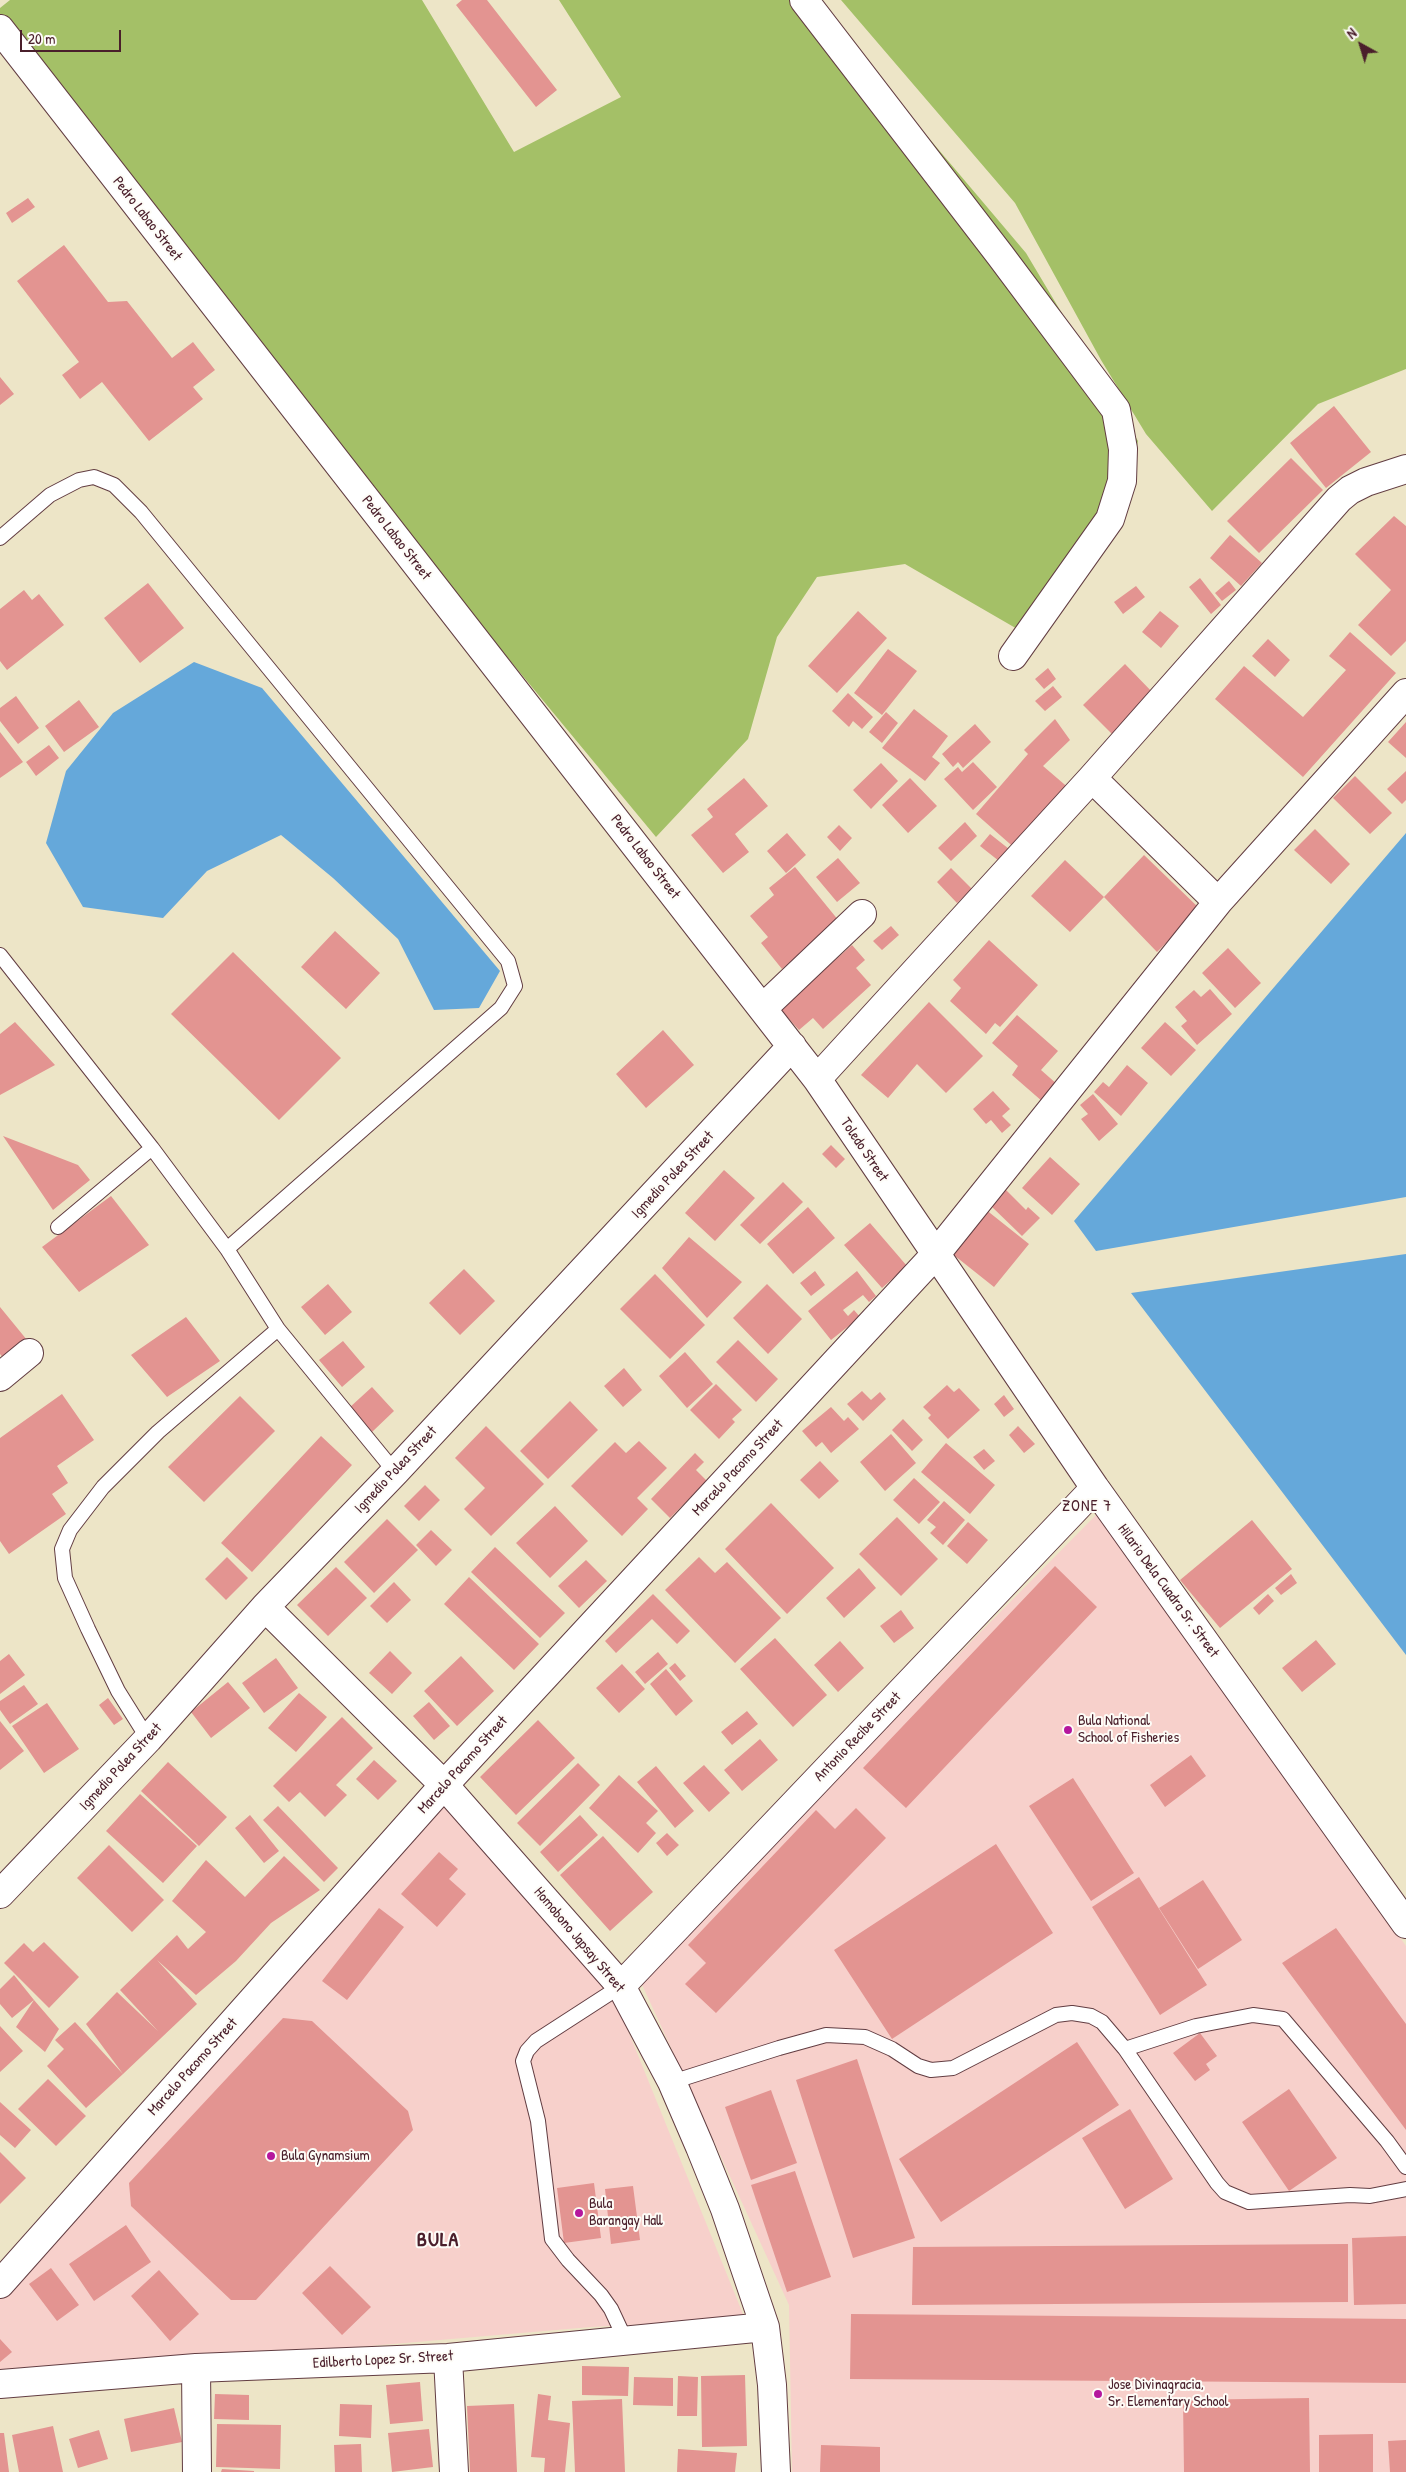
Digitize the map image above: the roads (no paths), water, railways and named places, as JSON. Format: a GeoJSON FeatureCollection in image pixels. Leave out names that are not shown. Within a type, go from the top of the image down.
{"type":"FeatureCollection","features":[{"type":"Feature","properties":{"kind":"street"},"geometry":{"type":"LineString","coordinates":[[804,0],[1000,255],[1116,410],[1123,449],[1122,481],[1110,519],[1013,656]]}},
{"type":"Feature","properties":{"kind":"street","name":"Pedro Labao Street"},"geometry":{"type":"LineString","coordinates":[[0,30],[792,1046]]}},
{"type":"Feature","properties":{"kind":"street"},"geometry":{"type":"LineString","coordinates":[[817,1079],[1092,778],[1339,500],[1350,490],[1366,482],[1406,469]]}},
{"type":"Feature","properties":{"kind":"street","name":"Marcelo Pacomo Street"},"geometry":{"type":"LineString","coordinates":[[0,2284],[444,1785],[935,1255],[1218,902],[1406,693]]}},
{"type":"Feature","properties":{"kind":"street"},"geometry":{"type":"LineString","coordinates":[[1092,778],[1218,902]]}},
{"type":"Feature","properties":{"kind":"street"},"geometry":{"type":"LineString","coordinates":[[763,1008],[862,914]]}},
{"type":"Feature","properties":{"kind":"street","name":"Toledo Street"},"geometry":{"type":"LineString","coordinates":[[792,1046],[817,1079],[935,1255]]}},
{"type":"Feature","properties":{"kind":"street","name":"Igmedio Polea Street"},"geometry":{"type":"LineString","coordinates":[[0,1894],[148,1739],[265,1607],[396,1472],[792,1046]]}},
{"type":"Feature","properties":{"kind":"street","name":"Hilario Dela Cuadra Sr. Street"},"geometry":{"type":"LineString","coordinates":[[935,1255],[1094,1488],[1406,1924]]}},
{"type":"Feature","properties":{"kind":"street"},"geometry":{"type":"LineString","coordinates":[[0,1377],[29,1353]]}},
{"type":"Feature","properties":{"kind":"street","name":"Antonio Recibe Street"},"geometry":{"type":"LineString","coordinates":[[621,1986],[1094,1488]]}},
{"type":"Feature","properties":{"kind":"street","name":"Homobono Japsay Street"},"geometry":{"type":"LineString","coordinates":[[265,1607],[444,1785],[621,1986],[672,2082],[725,2209],[765,2327],[772,2385],[776,2472]]}},
{"type":"Feature","properties":{"kind":"street","name":"Edilberto Lopez Sr. Street"},"geometry":{"type":"LineString","coordinates":[[0,2384],[196,2368],[448,2358],[625,2339],[765,2327]]}},
{"type":"Feature","properties":{"kind":"street"},"geometry":{"type":"LineString","coordinates":[[448,2358],[454,2472]]}},
{"type":"Feature","properties":{"kind":"street"},"geometry":{"type":"LineString","coordinates":[[196,2368],[197,2472]]}},
{"type":"Feature","properties":{"kind":"lane"},"geometry":{"type":"LineString","coordinates":[[0,538],[50,495],[79,480],[94,477],[114,486],[141,512],[508,961],[515,986],[501,1008],[227,1249]]}},
{"type":"Feature","properties":{"kind":"lane"},"geometry":{"type":"LineString","coordinates":[[0,955],[152,1148],[227,1249],[278,1330],[396,1472]]}},
{"type":"Feature","properties":{"kind":"lane"},"geometry":{"type":"LineString","coordinates":[[58,1227],[152,1148]]}},
{"type":"Feature","properties":{"kind":"lane"},"geometry":{"type":"LineString","coordinates":[[148,1739],[118,1691],[88,1629],[65,1578],[62,1549],[70,1530],[103,1487],[158,1432],[278,1330]]}},
{"type":"Feature","properties":{"kind":"lane"},"geometry":{"type":"LineString","coordinates":[[621,1986],[536,2041],[527,2051],[523,2061],[538,2121],[552,2239],[611,2308],[625,2339]]}},
{"type":"Feature","properties":{"kind":"lane"},"geometry":{"type":"LineString","coordinates":[[672,2082],[826,2035],[865,2038],[892,2049],[918,2066],[931,2070],[953,2068],[1056,2015],[1072,2013],[1091,2016],[1102,2022],[1125,2049],[1225,2192],[1249,2202],[1350,2195],[1370,2196],[1406,2189]]}},
{"type":"Feature","properties":{"kind":"lane"},"geometry":{"type":"LineString","coordinates":[[1125,2049],[1196,2026],[1253,2015],[1283,2020],[1387,2141],[1406,2167]]}},
{"type":"Feature","properties":{"kind":"water"},"geometry":{"type":"Polygon","coordinates":[[[194,662],[262,688],[500,971],[479,1008],[434,1010],[398,939],[333,878],[281,835],[207,871],[163,918],[83,907],[46,843],[66,771],[113,713],[194,662]]]}},
{"type":"Feature","properties":{"kind":"water"},"geometry":{"type":"Polygon","coordinates":[[[1406,833],[1406,1197],[1096,1251],[1074,1221],[1406,833]]]}},
{"type":"Feature","properties":{"kind":"water"},"geometry":{"type":"Polygon","coordinates":[[[1406,1254],[1406,1655],[1131,1293],[1406,1254]]]}},
{"type":"Feature","properties":{"kind":"place","name":"Bula National School of Fisheries"},"geometry":{"type":"Point","coordinates":[1068,1730]}},
{"type":"Feature","properties":{"kind":"place","name":"Bula Gynamsium"},"geometry":{"type":"Point","coordinates":[271,2156]}},
{"type":"Feature","properties":{"kind":"place","name":"Bula Barangay Hall"},"geometry":{"type":"Point","coordinates":[579,2213]}},
{"type":"Feature","properties":{"kind":"place","name":"Jose Divinagracia, Sr. Elementary School"},"geometry":{"type":"Point","coordinates":[1098,2394]}},
{"type":"Feature","properties":{"kind":"district","name":"ZONE 7"},"geometry":{"type":"Point","coordinates":[1087,1507]}},
{"type":"Feature","properties":{"kind":"district","name":"BULA"},"geometry":{"type":"Point","coordinates":[438,2241]}}]}
